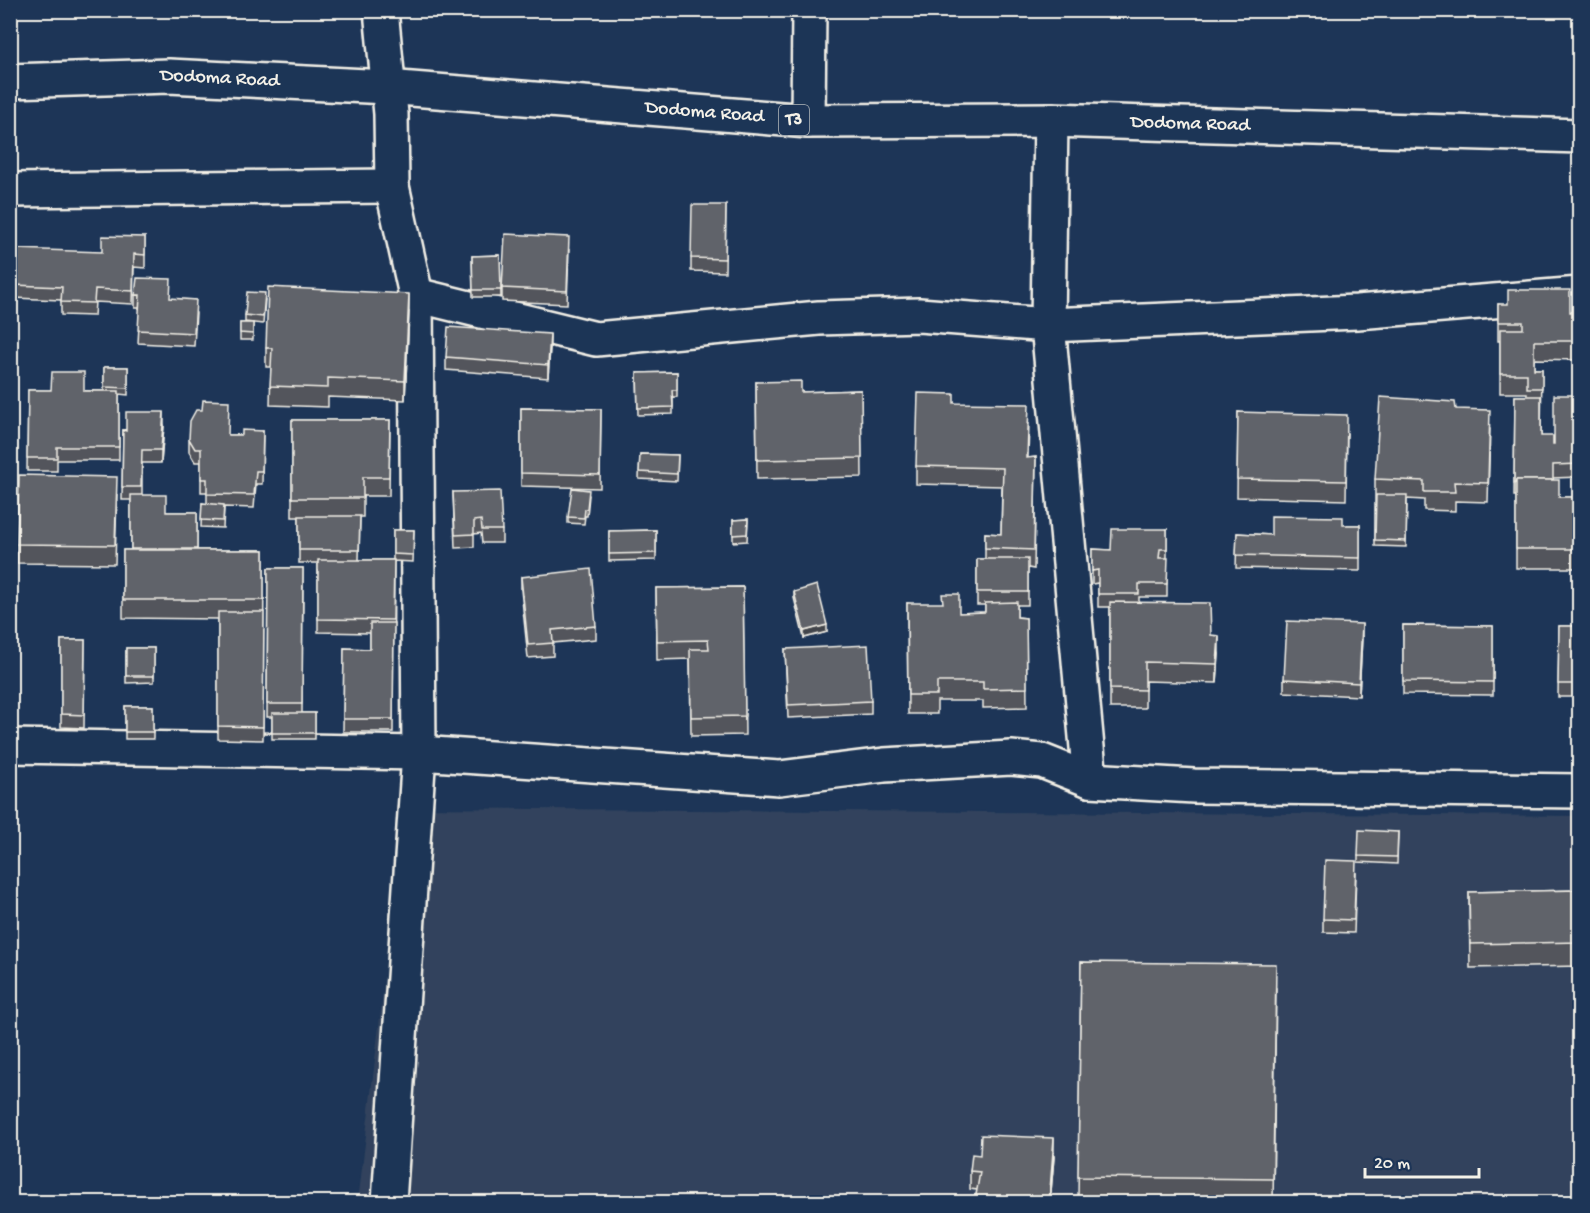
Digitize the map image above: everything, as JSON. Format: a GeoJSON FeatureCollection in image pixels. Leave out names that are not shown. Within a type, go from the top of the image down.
{"type":"FeatureCollection","features":[{"type":"Feature","properties":{"kind":"main road"},"geometry":{"type":"LineString","coordinates":[[381,10],[391,114],[392,186],[416,295],[419,753],[389,1203]]}},
{"type":"Feature","properties":{"kind":"main road"},"geometry":{"type":"LineString","coordinates":[[808,121],[809,10]]}},
{"type":"Feature","properties":{"kind":"main road","name":"Dodoma Road"},"geometry":{"type":"LineString","coordinates":[[10,81],[169,76],[387,87],[808,121],[1051,120],[1580,136]]}},
{"type":"Feature","properties":{"kind":"main road"},"geometry":{"type":"LineString","coordinates":[[1051,120],[1048,325],[1090,780]]}},
{"type":"Feature","properties":{"kind":"main road"},"geometry":{"type":"LineString","coordinates":[[10,190],[392,186]]}},
{"type":"Feature","properties":{"kind":"main road"},"geometry":{"type":"LineString","coordinates":[[416,295],[596,339],[819,318],[919,315],[1048,325],[1357,312],[1580,294]]}},
{"type":"Feature","properties":{"kind":"main road"},"geometry":{"type":"LineString","coordinates":[[10,746],[419,753],[779,778],[884,765],[1011,758],[1042,761],[1090,780],[1194,786],[1580,791]]}},
{"type":"Feature","properties":{"kind":"shaded area"},"geometry":{"type":"Polygon","coordinates":[[[405,808],[1579,816],[1579,1202],[358,1202],[405,808]]]}},
{"type":"Feature","properties":{"kind":"building"},"geometry":{"type":"Polygon","coordinates":[[[692,205],[726,205],[725,259],[691,258],[692,205]]]}},
{"type":"Feature","properties":{"kind":"building"},"geometry":{"type":"Polygon","coordinates":[[[505,234],[569,237],[567,291],[502,288],[505,234]]]}},
{"type":"Feature","properties":{"kind":"building"},"geometry":{"type":"Polygon","coordinates":[[[102,236],[145,237],[145,255],[134,254],[133,291],[95,289],[94,303],[61,302],[62,287],[14,285],[15,249],[102,252],[102,236]]]}},
{"type":"Feature","properties":{"kind":"building"},"geometry":{"type":"Polygon","coordinates":[[[500,255],[501,290],[473,290],[472,256],[500,255]]]}},
{"type":"Feature","properties":{"kind":"building"},"geometry":{"type":"Polygon","coordinates":[[[137,278],[171,279],[170,298],[196,300],[194,333],[138,330],[140,295],[135,295],[137,278]]]}},
{"type":"Feature","properties":{"kind":"building"},"geometry":{"type":"Polygon","coordinates":[[[268,287],[409,294],[405,381],[328,378],[328,388],[270,386],[272,348],[266,348],[268,287]]]}},
{"type":"Feature","properties":{"kind":"building"},"geometry":{"type":"Polygon","coordinates":[[[1508,290],[1570,290],[1570,312],[1580,312],[1580,341],[1534,341],[1534,369],[1542,369],[1542,388],[1527,388],[1527,374],[1500,374],[1500,329],[1523,329],[1523,322],[1498,322],[1498,304],[1508,304],[1508,290]]]}},
{"type":"Feature","properties":{"kind":"building"},"geometry":{"type":"Polygon","coordinates":[[[247,292],[265,293],[263,317],[245,315],[247,292]]]}},
{"type":"Feature","properties":{"kind":"building"},"geometry":{"type":"Polygon","coordinates":[[[240,323],[253,323],[253,334],[240,333],[240,323]]]}},
{"type":"Feature","properties":{"kind":"building"},"geometry":{"type":"Polygon","coordinates":[[[448,327],[550,334],[548,365],[446,357],[448,327]]]}},
{"type":"Feature","properties":{"kind":"building"},"geometry":{"type":"Polygon","coordinates":[[[104,367],[128,367],[128,388],[104,387],[104,367]]]}},
{"type":"Feature","properties":{"kind":"building"},"geometry":{"type":"Polygon","coordinates":[[[52,372],[84,372],[84,391],[119,391],[119,447],[57,447],[57,458],[27,458],[28,390],[51,390],[52,372]]]}},
{"type":"Feature","properties":{"kind":"building"},"geometry":{"type":"Polygon","coordinates":[[[677,372],[677,390],[672,390],[673,407],[638,408],[637,373],[677,372]]]}},
{"type":"Feature","properties":{"kind":"building"},"geometry":{"type":"Polygon","coordinates":[[[801,381],[801,392],[861,390],[862,458],[757,460],[756,382],[801,381]]]}},
{"type":"Feature","properties":{"kind":"building"},"geometry":{"type":"Polygon","coordinates":[[[918,393],[954,394],[954,403],[1029,404],[1027,458],[1036,457],[1034,550],[985,548],[985,533],[1001,534],[1003,468],[916,466],[918,393]]]}},
{"type":"Feature","properties":{"kind":"building"},"geometry":{"type":"Polygon","coordinates":[[[1554,395],[1580,395],[1580,464],[1553,465],[1553,480],[1516,480],[1514,483],[1515,396],[1541,396],[1541,436],[1553,436],[1554,444],[1554,395]]]}},
{"type":"Feature","properties":{"kind":"building"},"geometry":{"type":"Polygon","coordinates":[[[1380,397],[1455,402],[1456,409],[1490,410],[1488,483],[1454,482],[1455,492],[1424,492],[1424,481],[1375,479],[1380,397]]]}},
{"type":"Feature","properties":{"kind":"building"},"geometry":{"type":"Polygon","coordinates":[[[203,400],[229,401],[228,435],[242,435],[242,430],[263,431],[262,471],[256,471],[254,495],[207,494],[207,479],[201,479],[201,449],[195,449],[189,439],[190,421],[196,410],[202,410],[203,400]]]}},
{"type":"Feature","properties":{"kind":"building"},"geometry":{"type":"Polygon","coordinates":[[[521,408],[601,409],[600,475],[521,473],[521,408]]]}},
{"type":"Feature","properties":{"kind":"building"},"geometry":{"type":"Polygon","coordinates":[[[126,412],[164,412],[161,450],[142,450],[141,487],[122,487],[123,430],[126,431],[126,412]]]}},
{"type":"Feature","properties":{"kind":"building"},"geometry":{"type":"Polygon","coordinates":[[[1238,412],[1347,415],[1346,481],[1237,479],[1238,412]]]}},
{"type":"Feature","properties":{"kind":"building"},"geometry":{"type":"Polygon","coordinates":[[[292,420],[390,420],[389,477],[363,477],[363,498],[292,498],[292,420]]]}},
{"type":"Feature","properties":{"kind":"building"},"geometry":{"type":"Polygon","coordinates":[[[640,454],[678,455],[677,474],[639,472],[640,454]]]}},
{"type":"Feature","properties":{"kind":"building"},"geometry":{"type":"Polygon","coordinates":[[[19,475],[117,477],[115,545],[17,544],[19,475]]]}},
{"type":"Feature","properties":{"kind":"building"},"geometry":{"type":"Polygon","coordinates":[[[1516,480],[1559,480],[1559,497],[1580,497],[1580,549],[1516,549],[1516,480]]]}},
{"type":"Feature","properties":{"kind":"building"},"geometry":{"type":"Polygon","coordinates":[[[572,488],[589,490],[584,518],[568,517],[572,488]]]}},
{"type":"Feature","properties":{"kind":"building"},"geometry":{"type":"Polygon","coordinates":[[[500,491],[502,530],[482,530],[481,520],[474,521],[474,534],[455,535],[453,492],[500,491]]]}},
{"type":"Feature","properties":{"kind":"building"},"geometry":{"type":"Polygon","coordinates":[[[131,495],[166,495],[166,512],[197,512],[197,549],[131,549],[131,495]]]}},
{"type":"Feature","properties":{"kind":"building"},"geometry":{"type":"Polygon","coordinates":[[[1376,495],[1407,495],[1406,541],[1375,540],[1376,495]]]}},
{"type":"Feature","properties":{"kind":"building"},"geometry":{"type":"Polygon","coordinates":[[[202,503],[224,505],[223,521],[201,520],[202,503]]]}},
{"type":"Feature","properties":{"kind":"building"},"geometry":{"type":"Polygon","coordinates":[[[299,516],[360,516],[359,550],[299,550],[299,516]]]}},
{"type":"Feature","properties":{"kind":"building"},"geometry":{"type":"Polygon","coordinates":[[[1271,516],[1343,517],[1343,525],[1360,525],[1360,558],[1236,555],[1237,533],[1271,535],[1271,516]]]}},
{"type":"Feature","properties":{"kind":"building"},"geometry":{"type":"Polygon","coordinates":[[[748,519],[747,534],[733,535],[733,520],[748,519]]]}},
{"type":"Feature","properties":{"kind":"building"},"geometry":{"type":"Polygon","coordinates":[[[1112,529],[1167,529],[1167,549],[1160,549],[1159,558],[1168,558],[1167,584],[1139,584],[1139,594],[1098,594],[1098,570],[1092,571],[1092,549],[1111,550],[1112,529]]]}},
{"type":"Feature","properties":{"kind":"building"},"geometry":{"type":"Polygon","coordinates":[[[393,530],[414,530],[413,555],[393,554],[393,530]]]}},
{"type":"Feature","properties":{"kind":"building"},"geometry":{"type":"Polygon","coordinates":[[[656,530],[656,553],[609,554],[609,531],[656,530]]]}},
{"type":"Feature","properties":{"kind":"building"},"geometry":{"type":"Polygon","coordinates":[[[123,550],[264,550],[264,600],[123,600],[123,550]]]}},
{"type":"Feature","properties":{"kind":"building"},"geometry":{"type":"Polygon","coordinates":[[[977,559],[1028,559],[1028,592],[977,592],[977,559]]]}},
{"type":"Feature","properties":{"kind":"building"},"geometry":{"type":"Polygon","coordinates":[[[318,560],[394,560],[393,620],[318,619],[318,560]]]}},
{"type":"Feature","properties":{"kind":"building"},"geometry":{"type":"Polygon","coordinates":[[[268,568],[303,568],[302,704],[267,704],[268,568]]]}},
{"type":"Feature","properties":{"kind":"building"},"geometry":{"type":"Polygon","coordinates":[[[591,569],[596,626],[552,630],[553,643],[528,645],[521,577],[591,569]]]}},
{"type":"Feature","properties":{"kind":"building"},"geometry":{"type":"Polygon","coordinates":[[[817,585],[827,625],[804,631],[794,592],[817,585]]]}},
{"type":"Feature","properties":{"kind":"building"},"geometry":{"type":"Polygon","coordinates":[[[743,587],[745,716],[691,717],[690,649],[709,649],[708,640],[657,641],[656,588],[743,587]]]}},
{"type":"Feature","properties":{"kind":"building"},"geometry":{"type":"Polygon","coordinates":[[[942,594],[959,594],[959,613],[985,612],[985,603],[1017,602],[1017,617],[1026,618],[1027,688],[983,689],[983,682],[937,682],[937,695],[908,695],[907,603],[943,603],[942,594]]]}},
{"type":"Feature","properties":{"kind":"building"},"geometry":{"type":"Polygon","coordinates":[[[1110,602],[1210,603],[1211,635],[1219,636],[1217,664],[1145,662],[1145,690],[1110,689],[1110,602]]]}},
{"type":"Feature","properties":{"kind":"building"},"geometry":{"type":"Polygon","coordinates":[[[218,612],[264,612],[263,727],[218,726],[218,612]]]}},
{"type":"Feature","properties":{"kind":"building"},"geometry":{"type":"Polygon","coordinates":[[[1287,621],[1362,624],[1359,683],[1284,679],[1287,621]]]}},
{"type":"Feature","properties":{"kind":"building"},"geometry":{"type":"Polygon","coordinates":[[[370,623],[394,623],[393,719],[343,719],[344,648],[370,649],[370,623]]]}},
{"type":"Feature","properties":{"kind":"building"},"geometry":{"type":"Polygon","coordinates":[[[1403,625],[1493,626],[1493,682],[1403,681],[1403,625]]]}},
{"type":"Feature","properties":{"kind":"building"},"geometry":{"type":"Polygon","coordinates":[[[1559,626],[1580,626],[1580,684],[1558,684],[1559,626]]]}},
{"type":"Feature","properties":{"kind":"building"},"geometry":{"type":"Polygon","coordinates":[[[61,640],[85,640],[84,715],[61,714],[61,640]]]}},
{"type":"Feature","properties":{"kind":"building"},"geometry":{"type":"Polygon","coordinates":[[[868,645],[871,701],[788,705],[785,649],[868,645]]]}},
{"type":"Feature","properties":{"kind":"building"},"geometry":{"type":"Polygon","coordinates":[[[126,648],[154,648],[154,676],[126,676],[126,648]]]}},
{"type":"Feature","properties":{"kind":"building"},"geometry":{"type":"Polygon","coordinates":[[[125,706],[153,706],[153,732],[125,732],[125,706]]]}},
{"type":"Feature","properties":{"kind":"building"},"geometry":{"type":"Polygon","coordinates":[[[272,713],[315,713],[315,733],[272,733],[272,713]]]}},
{"type":"Feature","properties":{"kind":"building"},"geometry":{"type":"Polygon","coordinates":[[[1359,830],[1398,832],[1397,857],[1358,856],[1359,830]]]}},
{"type":"Feature","properties":{"kind":"building"},"geometry":{"type":"Polygon","coordinates":[[[1325,860],[1356,861],[1354,920],[1323,919],[1325,860]]]}},
{"type":"Feature","properties":{"kind":"building"},"geometry":{"type":"Polygon","coordinates":[[[1580,890],[1580,942],[1470,944],[1469,892],[1580,890]]]}},
{"type":"Feature","properties":{"kind":"building"},"geometry":{"type":"Polygon","coordinates":[[[1081,962],[1276,964],[1273,1179],[1078,1177],[1081,962]]]}},
{"type":"Feature","properties":{"kind":"building"},"geometry":{"type":"Polygon","coordinates":[[[981,1135],[1054,1138],[1049,1203],[975,1201],[980,1172],[970,1171],[972,1154],[980,1155],[981,1135]]]}}]}
